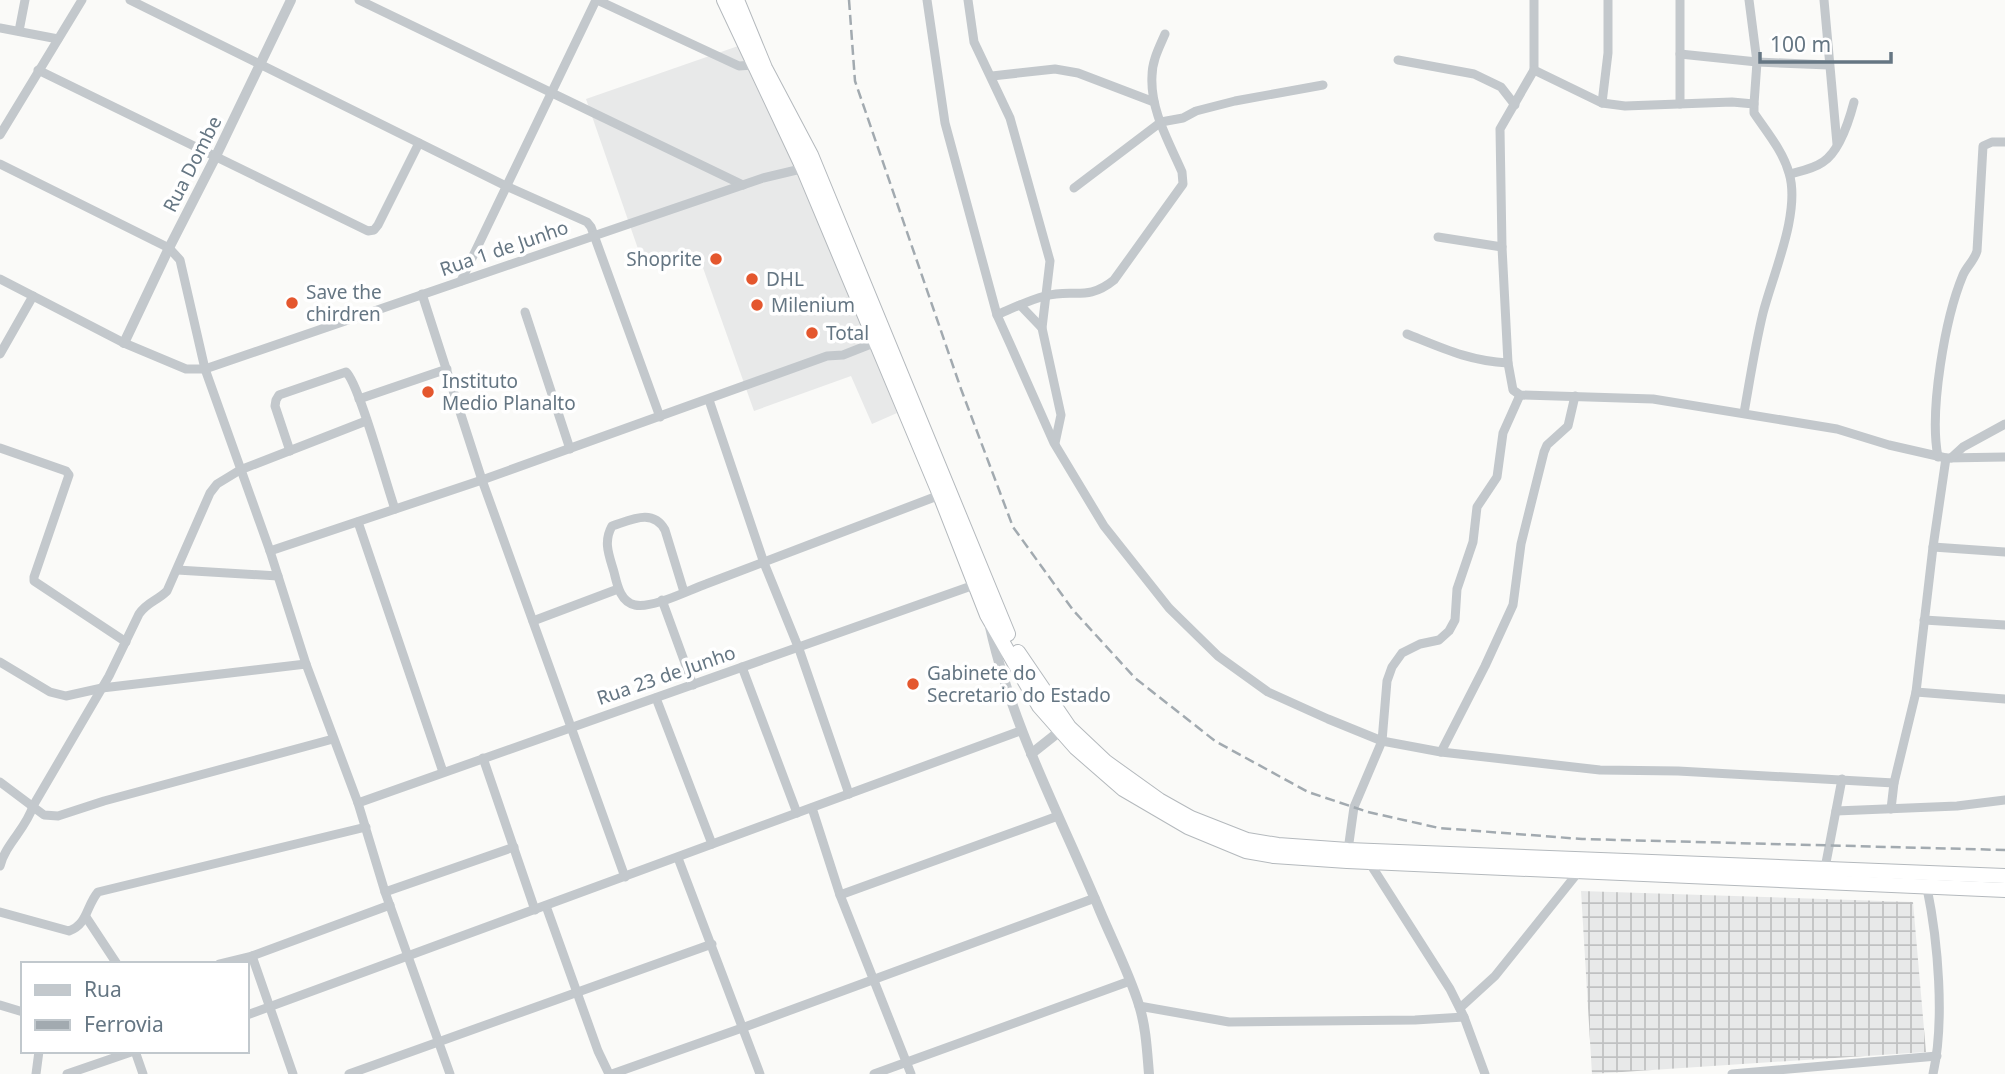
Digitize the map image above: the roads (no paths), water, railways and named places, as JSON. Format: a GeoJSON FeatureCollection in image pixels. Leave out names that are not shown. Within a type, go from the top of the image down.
{"type":"FeatureCollection","features":[{"type":"Feature","properties":{"kind":"highway"},"geometry":{"type":"LineString","coordinates":[[724,0],[753,65],[809,167],[876,342],[940,495],[981,583],[1023,662],[1069,727],[1128,779],[1191,818],[1247,840],[1278,845],[2005,876]]}},
{"type":"Feature","properties":{"kind":"highway"},"geometry":{"type":"LineString","coordinates":[[737,0],[981,583],[988,615],[1028,690],[1060,731],[1123,789],[1188,827],[1221,842],[1246,851],[1274,856],[2005,890]]}},
{"type":"Feature","properties":{"kind":"street"},"geometry":{"type":"LineString","coordinates":[[19,31],[25,0]]}},
{"type":"Feature","properties":{"kind":"street"},"geometry":{"type":"LineString","coordinates":[[0,135],[82,0]]}},
{"type":"Feature","properties":{"kind":"street"},"geometry":{"type":"LineString","coordinates":[[130,0],[506,186],[587,222],[660,417]]}},
{"type":"Feature","properties":{"kind":"street","name":"Rua Dombe"},"geometry":{"type":"LineString","coordinates":[[124,343],[291,0]]}},
{"type":"Feature","properties":{"kind":"street"},"geometry":{"type":"LineString","coordinates":[[359,0],[743,185]]}},
{"type":"Feature","properties":{"kind":"street"},"geometry":{"type":"LineString","coordinates":[[461,281],[596,0],[739,66],[753,65]]}},
{"type":"Feature","properties":{"kind":"street"},"geometry":{"type":"LineString","coordinates":[[927,0],[945,123],[997,315],[1055,443],[1104,526],[1169,608],[1218,656],[1268,691],[1382,741],[1441,752],[1601,770],[1678,771],[1894,783]]}},
{"type":"Feature","properties":{"kind":"street"},"geometry":{"type":"LineString","coordinates":[[968,0],[974,42],[1010,118],[1050,261],[1042,328],[1060,415],[1055,443]]}},
{"type":"Feature","properties":{"kind":"street"},"geometry":{"type":"LineString","coordinates":[[1534,0],[1534,70],[1500,129],[1508,363],[1511,386],[1520,395],[1653,399],[1837,429],[1945,458],[2005,457]]}},
{"type":"Feature","properties":{"kind":"street"},"geometry":{"type":"LineString","coordinates":[[1602,103],[1608,53],[1608,0]]}},
{"type":"Feature","properties":{"kind":"street"},"geometry":{"type":"LineString","coordinates":[[1680,0],[1680,104]]}},
{"type":"Feature","properties":{"kind":"street"},"geometry":{"type":"LineString","coordinates":[[1745,413],[1751,363],[1791,204],[1790,174],[1784,159],[1754,113],[1757,61],[1749,0]]}},
{"type":"Feature","properties":{"kind":"street"},"geometry":{"type":"LineString","coordinates":[[1824,0],[1837,144]]}},
{"type":"Feature","properties":{"kind":"street"},"geometry":{"type":"LineString","coordinates":[[0,28],[58,39]]}},
{"type":"Feature","properties":{"kind":"street"},"geometry":{"type":"LineString","coordinates":[[997,315],[1048,295],[1097,292],[1114,280],[1183,184],[1182,172],[1154,102],[1154,61],[1165,34]]}},
{"type":"Feature","properties":{"kind":"street"},"geometry":{"type":"LineString","coordinates":[[1680,54],[1829,65]]}},
{"type":"Feature","properties":{"kind":"street"},"geometry":{"type":"LineString","coordinates":[[1398,60],[1474,74],[1501,88],[1515,105]]}},
{"type":"Feature","properties":{"kind":"street"},"geometry":{"type":"LineString","coordinates":[[992,76],[1055,69],[1078,73],[1154,102]]}},
{"type":"Feature","properties":{"kind":"street"},"geometry":{"type":"LineString","coordinates":[[38,70],[368,231],[374,230],[378,225],[419,143]]}},
{"type":"Feature","properties":{"kind":"street"},"geometry":{"type":"LineString","coordinates":[[1534,70],[1602,103],[1625,106],[1732,102],[1754,104]]}},
{"type":"Feature","properties":{"kind":"street"},"geometry":{"type":"LineString","coordinates":[[1074,188],[1161,122],[1183,118],[1196,111],[1235,101],[1323,85]]}},
{"type":"Feature","properties":{"kind":"street"},"geometry":{"type":"LineString","coordinates":[[1790,174],[1826,160],[1844,134],[1854,102]]}},
{"type":"Feature","properties":{"kind":"street"},"geometry":{"type":"LineString","coordinates":[[1891,809],[1894,783],[1916,692],[1945,458],[1934,437],[1934,410],[1947,330],[1964,273],[1977,251],[1983,146],[1992,142],[2005,142]]}},
{"type":"Feature","properties":{"kind":"street"},"geometry":{"type":"LineString","coordinates":[[0,164],[169,248],[180,260],[205,369],[450,1074]]}},
{"type":"Feature","properties":{"kind":"street","name":"Rua 1 de Junho"},"geometry":{"type":"LineString","coordinates":[[205,369],[743,185],[809,167]]}},
{"type":"Feature","properties":{"kind":"street"},"geometry":{"type":"LineString","coordinates":[[1438,237],[1461,243],[1502,247]]}},
{"type":"Feature","properties":{"kind":"street"},"geometry":{"type":"LineString","coordinates":[[0,279],[124,343],[186,369],[205,369]]}},
{"type":"Feature","properties":{"kind":"street"},"geometry":{"type":"LineString","coordinates":[[422,294],[482,480],[625,877]]}},
{"type":"Feature","properties":{"kind":"street"},"geometry":{"type":"LineString","coordinates":[[0,354],[33,296]]}},
{"type":"Feature","properties":{"kind":"street"},"geometry":{"type":"LineString","coordinates":[[1020,305],[1042,328]]}},
{"type":"Feature","properties":{"kind":"street"},"geometry":{"type":"LineString","coordinates":[[525,312],[570,449]]}},
{"type":"Feature","properties":{"kind":"street"},"geometry":{"type":"LineString","coordinates":[[1407,334],[1459,356],[1483,362],[1508,363]]}},
{"type":"Feature","properties":{"kind":"street"},"geometry":{"type":"LineString","coordinates":[[270,551],[482,480],[827,356],[844,355],[876,342]]}},
{"type":"Feature","properties":{"kind":"street"},"geometry":{"type":"LineString","coordinates":[[359,399],[447,369]]}},
{"type":"Feature","properties":{"kind":"street"},"geometry":{"type":"LineString","coordinates":[[290,451],[275,406],[279,395],[346,372],[351,376],[394,509]]}},
{"type":"Feature","properties":{"kind":"street"},"geometry":{"type":"LineString","coordinates":[[1348,850],[1354,807],[1382,741],[1387,681],[1392,667],[1402,653],[1420,644],[1438,640],[1449,631],[1455,621],[1457,589],[1473,542],[1475,514],[1497,477],[1503,433],[1520,395]]}},
{"type":"Feature","properties":{"kind":"street"},"geometry":{"type":"LineString","coordinates":[[1441,752],[1513,605],[1521,544],[1544,452],[1547,445],[1568,426],[1575,396]]}},
{"type":"Feature","properties":{"kind":"street"},"geometry":{"type":"LineString","coordinates":[[709,400],[764,563],[799,649],[849,793]]}},
{"type":"Feature","properties":{"kind":"street"},"geometry":{"type":"LineString","coordinates":[[0,866],[6,848],[25,824],[102,688],[145,605],[167,591],[210,493],[217,484],[240,470],[366,421]]}},
{"type":"Feature","properties":{"kind":"street"},"geometry":{"type":"LineString","coordinates":[[1945,458],[2005,424]]}},
{"type":"Feature","properties":{"kind":"street"},"geometry":{"type":"LineString","coordinates":[[0,448],[66,471],[69,475],[34,581],[126,642]]}},
{"type":"Feature","properties":{"kind":"street"},"geometry":{"type":"LineString","coordinates":[[684,592],[660,521],[652,517],[642,517],[612,526],[606,545],[618,589],[624,598],[634,605],[647,605],[662,600],[764,563],[940,495]]}},
{"type":"Feature","properties":{"kind":"street"},"geometry":{"type":"LineString","coordinates":[[358,522],[443,772]]}},
{"type":"Feature","properties":{"kind":"street"},"geometry":{"type":"LineString","coordinates":[[1933,547],[2005,552]]}},
{"type":"Feature","properties":{"kind":"street"},"geometry":{"type":"LineString","coordinates":[[177,570],[278,576]]}},
{"type":"Feature","properties":{"kind":"street","name":"Rua 23 de Junho"},"geometry":{"type":"LineString","coordinates":[[358,803],[981,583]]}},
{"type":"Feature","properties":{"kind":"street"},"geometry":{"type":"LineString","coordinates":[[533,621],[618,589]]}},
{"type":"Feature","properties":{"kind":"street"},"geometry":{"type":"LineString","coordinates":[[662,600],[693,685]]}},
{"type":"Feature","properties":{"kind":"street"},"geometry":{"type":"LineString","coordinates":[[988,615],[995,652],[1020,731],[1095,898],[1139,1006],[1149,1074]]}},
{"type":"Feature","properties":{"kind":"street"},"geometry":{"type":"LineString","coordinates":[[1924,620],[2005,625]]}},
{"type":"Feature","properties":{"kind":"street"},"geometry":{"type":"LineString","coordinates":[[0,662],[58,696],[102,688],[306,664]]}},
{"type":"Feature","properties":{"kind":"street"},"geometry":{"type":"LineString","coordinates":[[742,667],[797,813]]}},
{"type":"Feature","properties":{"kind":"street"},"geometry":{"type":"LineString","coordinates":[[1916,692],[2005,699]]}},
{"type":"Feature","properties":{"kind":"street"},"geometry":{"type":"LineString","coordinates":[[656,698],[712,844]]}},
{"type":"Feature","properties":{"kind":"street"},"geometry":{"type":"LineString","coordinates":[[248,1015],[1020,731]]}},
{"type":"Feature","properties":{"kind":"street"},"geometry":{"type":"LineString","coordinates":[[1031,754],[1060,731]]}},
{"type":"Feature","properties":{"kind":"street"},"geometry":{"type":"LineString","coordinates":[[0,782],[44,815],[58,816],[333,739]]}},
{"type":"Feature","properties":{"kind":"street"},"geometry":{"type":"LineString","coordinates":[[483,758],[536,910]]}},
{"type":"Feature","properties":{"kind":"street"},"geometry":{"type":"LineString","coordinates":[[1825,868],[1842,779]]}},
{"type":"Feature","properties":{"kind":"street"},"geometry":{"type":"LineString","coordinates":[[1836,811],[2005,800]]}},
{"type":"Feature","properties":{"kind":"street"},"geometry":{"type":"LineString","coordinates":[[812,807],[840,895],[911,1074]]}},
{"type":"Feature","properties":{"kind":"street"},"geometry":{"type":"LineString","coordinates":[[840,895],[1058,816]]}},
{"type":"Feature","properties":{"kind":"street"},"geometry":{"type":"LineString","coordinates":[[0,912],[69,932],[86,917],[92,898],[98,892],[366,827]]}},
{"type":"Feature","properties":{"kind":"street"},"geometry":{"type":"LineString","coordinates":[[385,892],[514,847]]}},
{"type":"Feature","properties":{"kind":"street"},"geometry":{"type":"LineString","coordinates":[[678,858],[760,1074]]}},
{"type":"Feature","properties":{"kind":"street"},"geometry":{"type":"LineString","coordinates":[[1368,861],[1439,970],[1462,1013],[1485,1074]]}},
{"type":"Feature","properties":{"kind":"street"},"geometry":{"type":"LineString","coordinates":[[1139,1006],[1229,1022],[1415,1020],[1462,1013],[1580,870]]}},
{"type":"Feature","properties":{"kind":"street"},"geometry":{"type":"LineString","coordinates":[[1927,888],[1936,928],[1938,1018],[1937,1056],[1933,1074]]}},
{"type":"Feature","properties":{"kind":"street"},"geometry":{"type":"LineString","coordinates":[[545,906],[597,1051],[610,1074],[1095,898]]}},
{"type":"Feature","properties":{"kind":"street"},"geometry":{"type":"LineString","coordinates":[[227,962],[252,956],[390,905]]}},
{"type":"Feature","properties":{"kind":"street"},"geometry":{"type":"LineString","coordinates":[[86,917],[116,962]]}},
{"type":"Feature","properties":{"kind":"street"},"geometry":{"type":"LineString","coordinates":[[349,1074],[712,944]]}},
{"type":"Feature","properties":{"kind":"street"},"geometry":{"type":"LineString","coordinates":[[252,956],[293,1074]]}},
{"type":"Feature","properties":{"kind":"street"},"geometry":{"type":"LineString","coordinates":[[874,1074],[1130,981]]}},
{"type":"Feature","properties":{"kind":"street"},"geometry":{"type":"LineString","coordinates":[[0,1005],[21,1011]]}},
{"type":"Feature","properties":{"kind":"street"},"geometry":{"type":"LineString","coordinates":[[36,1074],[39,1053]]}},
{"type":"Feature","properties":{"kind":"street"},"geometry":{"type":"LineString","coordinates":[[68,1074],[129,1053]]}},
{"type":"Feature","properties":{"kind":"street"},"geometry":{"type":"LineString","coordinates":[[136,1053],[143,1074]]}},
{"type":"Feature","properties":{"kind":"street"},"geometry":{"type":"LineString","coordinates":[[1732,1074],[1937,1056]]}},
{"type":"Feature","properties":{"kind":"railway"},"geometry":{"type":"LineString","coordinates":[[849,0],[855,81],[961,389],[1013,527],[1073,610],[1135,678],[1215,741],[1308,792],[1368,812],[1439,828],[1582,839],[2005,850]]}},
{"type":"Feature","properties":{"kind":"place","name":"Shoprite"},"geometry":{"type":"Point","coordinates":[716,259]}},
{"type":"Feature","properties":{"kind":"place","name":"DHL"},"geometry":{"type":"Point","coordinates":[752,279]}},
{"type":"Feature","properties":{"kind":"place","name":"Save the chirdren"},"geometry":{"type":"Point","coordinates":[292,303]}},
{"type":"Feature","properties":{"kind":"place","name":"Milenium"},"geometry":{"type":"Point","coordinates":[757,305]}},
{"type":"Feature","properties":{"kind":"place","name":"Total"},"geometry":{"type":"Point","coordinates":[812,333]}},
{"type":"Feature","properties":{"kind":"place","name":"Instituto Medio Planalto"},"geometry":{"type":"Point","coordinates":[428,392]}},
{"type":"Feature","properties":{"kind":"place","name":"Gabinete do Secretario do Estado"},"geometry":{"type":"Point","coordinates":[913,684]}}]}
